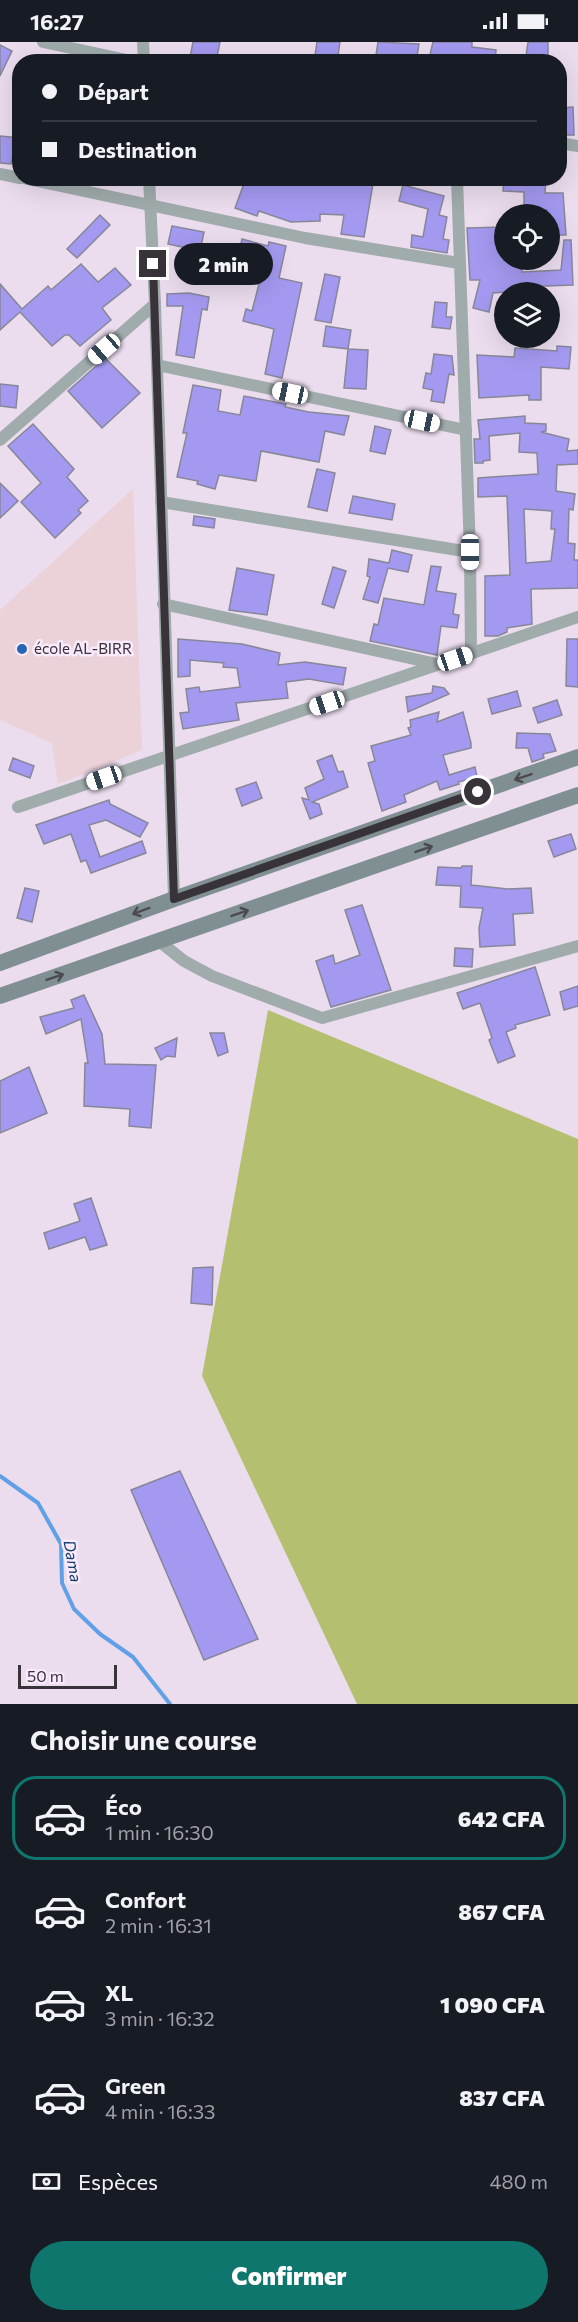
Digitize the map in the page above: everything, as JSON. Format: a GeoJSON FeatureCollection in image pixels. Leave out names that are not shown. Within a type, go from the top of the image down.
{"type":"FeatureCollection","features":[{"type":"Feature","properties":{"kind":"street"},"geometry":{"type":"LineString","coordinates":[[43,42],[99,54]]}},
{"type":"Feature","properties":{"kind":"street"},"geometry":{"type":"LineString","coordinates":[[59,186],[305,238],[459,263]]}},
{"type":"Feature","properties":{"kind":"street"},"geometry":{"type":"LineString","coordinates":[[149,186],[174,899]]}},
{"type":"Feature","properties":{"kind":"street"},"geometry":{"type":"LineString","coordinates":[[457,186],[470,552],[471,654]]}},
{"type":"Feature","properties":{"kind":"street"},"geometry":{"type":"LineString","coordinates":[[0,440],[155,304]]}},
{"type":"Feature","properties":{"kind":"street"},"geometry":{"type":"LineString","coordinates":[[157,365],[466,430]]}},
{"type":"Feature","properties":{"kind":"street"},"geometry":{"type":"LineString","coordinates":[[161,502],[470,552]]}},
{"type":"Feature","properties":{"kind":"street"},"geometry":{"type":"LineString","coordinates":[[163,604],[440,664]]}},
{"type":"Feature","properties":{"kind":"street"},"geometry":{"type":"LineString","coordinates":[[18,807],[578,617]]}},
{"type":"Feature","properties":{"kind":"street"},"geometry":{"type":"LineString","coordinates":[[0,963],[174,899],[578,757]]}},
{"type":"Feature","properties":{"kind":"street"},"geometry":{"type":"LineString","coordinates":[[0,996],[578,795]]}},
{"type":"Feature","properties":{"kind":"street"},"geometry":{"type":"LineString","coordinates":[[159,941],[184,961],[212,976],[322,1018],[578,946]]}},
{"type":"Feature","properties":{"kind":"shaded area"},"geometry":{"type":"Polygon","coordinates":[[[133,489],[142,750],[58,784],[52,743],[0,720],[0,610],[133,489]]]}},
{"type":"Feature","properties":{"kind":"green space"},"geometry":{"type":"Polygon","coordinates":[[[268,1010],[578,1139],[578,1704],[357,1704],[202,1376],[268,1010]]]}},
{"type":"Feature","properties":{"kind":"building"},"geometry":{"type":"Polygon","coordinates":[[[193,42],[220,42],[218,54],[191,54],[193,42]]]}},
{"type":"Feature","properties":{"kind":"building"},"geometry":{"type":"Polygon","coordinates":[[[317,42],[340,42],[338,54],[315,54],[317,42]]]}},
{"type":"Feature","properties":{"kind":"building"},"geometry":{"type":"Polygon","coordinates":[[[378,42],[419,44],[417,54],[376,54],[378,42]]]}},
{"type":"Feature","properties":{"kind":"building"},"geometry":{"type":"Polygon","coordinates":[[[433,42],[472,42],[472,47],[496,50],[496,54],[430,54],[433,42]]]}},
{"type":"Feature","properties":{"kind":"building"},"geometry":{"type":"Polygon","coordinates":[[[528,42],[548,42],[548,54],[526,54],[528,42]]]}},
{"type":"Feature","properties":{"kind":"building"},"geometry":{"type":"Polygon","coordinates":[[[0,45],[12,51],[0,76],[0,45]]]}},
{"type":"Feature","properties":{"kind":"building"},"geometry":{"type":"Polygon","coordinates":[[[567,107],[573,107],[574,135],[567,135],[567,107]]]}},
{"type":"Feature","properties":{"kind":"building"},"geometry":{"type":"Polygon","coordinates":[[[0,136],[12,137],[11,164],[0,163],[0,136]]]}},
{"type":"Feature","properties":{"kind":"building"},"geometry":{"type":"Polygon","coordinates":[[[243,186],[373,186],[364,237],[341,234],[344,215],[320,214],[320,221],[291,222],[259,211],[257,216],[235,208],[243,186]]]}},
{"type":"Feature","properties":{"kind":"building"},"geometry":{"type":"Polygon","coordinates":[[[403,186],[444,196],[439,215],[447,217],[443,239],[449,240],[447,253],[411,247],[412,235],[423,237],[428,209],[399,201],[403,186]]]}},
{"type":"Feature","properties":{"kind":"building"},"geometry":{"type":"Polygon","coordinates":[[[503,186],[545,186],[545,193],[563,193],[566,235],[560,235],[560,204],[524,204],[524,192],[503,191],[503,186]]]}},
{"type":"Feature","properties":{"kind":"building"},"geometry":{"type":"Polygon","coordinates":[[[100,215],[110,225],[77,258],[67,249],[100,215]]]}},
{"type":"Feature","properties":{"kind":"building"},"geometry":{"type":"Polygon","coordinates":[[[172,226],[204,232],[200,251],[168,244],[172,226]]]}},
{"type":"Feature","properties":{"kind":"building"},"geometry":{"type":"Polygon","coordinates":[[[494,227],[494,270],[522,270],[522,272],[561,270],[564,240],[571,240],[573,285],[560,285],[560,282],[494,282],[489,312],[473,308],[480,280],[470,280],[467,228],[494,227]]]}},
{"type":"Feature","properties":{"kind":"building"},"geometry":{"type":"Polygon","coordinates":[[[242,239],[268,246],[269,242],[286,246],[279,278],[302,283],[282,378],[265,374],[274,329],[243,321],[246,309],[252,311],[260,280],[234,274],[242,239]]]}},
{"type":"Feature","properties":{"kind":"building"},"geometry":{"type":"Polygon","coordinates":[[[81,264],[98,282],[115,268],[131,285],[102,308],[111,320],[80,346],[69,335],[65,335],[52,346],[20,312],[0,330],[0,284],[22,309],[48,286],[51,290],[81,264]]]}},
{"type":"Feature","properties":{"kind":"building"},"geometry":{"type":"Polygon","coordinates":[[[325,274],[340,277],[331,323],[315,320],[325,274]]]}},
{"type":"Feature","properties":{"kind":"building"},"geometry":{"type":"Polygon","coordinates":[[[189,293],[209,297],[207,310],[202,309],[194,358],[176,355],[183,306],[167,306],[167,294],[189,293]]]}},
{"type":"Feature","properties":{"kind":"building"},"geometry":{"type":"Polygon","coordinates":[[[435,302],[447,303],[446,317],[452,317],[450,329],[432,327],[435,302]]]}},
{"type":"Feature","properties":{"kind":"building"},"geometry":{"type":"Polygon","coordinates":[[[326,326],[351,330],[348,349],[323,346],[326,326]]]}},
{"type":"Feature","properties":{"kind":"building"},"geometry":{"type":"Polygon","coordinates":[[[560,346],[571,347],[569,369],[541,367],[541,400],[529,400],[529,395],[479,398],[477,355],[514,357],[515,348],[557,351],[560,346]]]}},
{"type":"Feature","properties":{"kind":"building"},"geometry":{"type":"Polygon","coordinates":[[[348,349],[368,350],[366,389],[344,388],[348,349]]]}},
{"type":"Feature","properties":{"kind":"building"},"geometry":{"type":"Polygon","coordinates":[[[434,354],[452,356],[454,375],[449,374],[444,403],[431,401],[433,390],[423,388],[426,373],[431,374],[434,354]]]}},
{"type":"Feature","properties":{"kind":"building"},"geometry":{"type":"Polygon","coordinates":[[[105,358],[140,393],[102,428],[68,391],[105,358]]]}},
{"type":"Feature","properties":{"kind":"building"},"geometry":{"type":"Polygon","coordinates":[[[0,384],[18,386],[16,408],[0,406],[0,384]]]}},
{"type":"Feature","properties":{"kind":"building"},"geometry":{"type":"Polygon","coordinates":[[[193,385],[221,390],[218,411],[240,415],[244,396],[286,404],[285,407],[309,412],[349,416],[344,435],[325,431],[319,462],[261,451],[256,481],[219,475],[215,489],[197,484],[198,481],[177,477],[187,433],[183,433],[193,385]]]}},
{"type":"Feature","properties":{"kind":"building"},"geometry":{"type":"Polygon","coordinates":[[[525,416],[525,423],[546,424],[546,431],[541,432],[569,439],[567,451],[578,450],[578,464],[557,465],[556,491],[575,494],[573,510],[569,509],[568,543],[575,544],[574,560],[578,560],[578,588],[531,589],[532,624],[507,628],[507,632],[498,636],[485,636],[485,576],[510,575],[507,496],[478,497],[478,478],[538,474],[537,453],[519,452],[520,433],[489,436],[490,460],[475,463],[474,439],[480,439],[478,420],[525,416]],[[524,509],[526,563],[551,561],[555,529],[551,529],[552,511],[524,509]]]}},
{"type":"Feature","properties":{"kind":"building"},"geometry":{"type":"Polygon","coordinates":[[[33,424],[74,469],[67,477],[88,501],[78,510],[81,513],[55,538],[21,502],[41,483],[8,446],[33,424]]]}},
{"type":"Feature","properties":{"kind":"building"},"geometry":{"type":"Polygon","coordinates":[[[375,426],[391,430],[385,454],[370,451],[375,426]]]}},
{"type":"Feature","properties":{"kind":"building"},"geometry":{"type":"Polygon","coordinates":[[[317,469],[335,473],[327,511],[308,507],[317,469]]]}},
{"type":"Feature","properties":{"kind":"building"},"geometry":{"type":"Polygon","coordinates":[[[0,483],[18,501],[0,518],[0,483]]]}},
{"type":"Feature","properties":{"kind":"building"},"geometry":{"type":"Polygon","coordinates":[[[353,496],[395,504],[392,520],[349,513],[353,496]]]}},
{"type":"Feature","properties":{"kind":"building"},"geometry":{"type":"Polygon","coordinates":[[[194,516],[215,519],[214,528],[193,525],[194,516]]]}},
{"type":"Feature","properties":{"kind":"building"},"geometry":{"type":"Polygon","coordinates":[[[392,550],[412,555],[408,572],[388,568],[378,603],[363,599],[370,577],[367,576],[369,559],[389,563],[392,550]]]}},
{"type":"Feature","properties":{"kind":"building"},"geometry":{"type":"Polygon","coordinates":[[[431,566],[441,567],[436,591],[456,594],[453,614],[459,615],[457,628],[441,626],[437,655],[370,641],[374,624],[378,625],[384,598],[424,605],[431,566]]]}},
{"type":"Feature","properties":{"kind":"building"},"geometry":{"type":"Polygon","coordinates":[[[333,567],[346,571],[334,608],[322,604],[333,567]]]}},
{"type":"Feature","properties":{"kind":"building"},"geometry":{"type":"Polygon","coordinates":[[[237,568],[274,575],[267,615],[229,610],[237,568]]]}},
{"type":"Feature","properties":{"kind":"building"},"geometry":{"type":"Polygon","coordinates":[[[178,639],[242,644],[280,653],[278,665],[305,662],[346,668],[343,685],[309,679],[286,682],[288,698],[236,703],[239,720],[183,729],[180,713],[189,712],[186,689],[199,687],[200,692],[240,687],[237,668],[223,667],[224,663],[190,660],[190,676],[178,677],[178,639]]]}},
{"type":"Feature","properties":{"kind":"building"},"geometry":{"type":"Polygon","coordinates":[[[567,639],[578,639],[578,687],[566,686],[567,639]]]}},
{"type":"Feature","properties":{"kind":"building"},"geometry":{"type":"Polygon","coordinates":[[[433,686],[444,688],[449,694],[408,712],[406,697],[432,693],[433,686]]]}},
{"type":"Feature","properties":{"kind":"building"},"geometry":{"type":"Polygon","coordinates":[[[517,691],[521,706],[492,714],[488,699],[517,691]]]}},
{"type":"Feature","properties":{"kind":"building"},"geometry":{"type":"Polygon","coordinates":[[[557,700],[562,715],[538,723],[533,708],[557,700]]]}},
{"type":"Feature","properties":{"kind":"building"},"geometry":{"type":"Polygon","coordinates":[[[439,712],[437,722],[463,712],[471,743],[471,748],[443,755],[449,775],[475,767],[477,777],[440,790],[437,781],[404,795],[406,802],[382,811],[368,763],[375,761],[371,746],[411,735],[408,728],[411,727],[410,720],[439,712]]]}},
{"type":"Feature","properties":{"kind":"building"},"geometry":{"type":"Polygon","coordinates":[[[517,733],[550,734],[556,751],[543,754],[544,758],[532,762],[528,748],[516,748],[517,733]]]}},
{"type":"Feature","properties":{"kind":"building"},"geometry":{"type":"Polygon","coordinates":[[[332,755],[338,772],[343,771],[348,787],[312,802],[319,804],[322,814],[310,819],[302,798],[309,800],[305,788],[324,779],[317,761],[332,755]]]}},
{"type":"Feature","properties":{"kind":"building"},"geometry":{"type":"Polygon","coordinates":[[[13,758],[34,766],[30,778],[9,770],[13,758]]]}},
{"type":"Feature","properties":{"kind":"building"},"geometry":{"type":"Polygon","coordinates":[[[256,782],[262,798],[242,806],[236,789],[256,782]]]}},
{"type":"Feature","properties":{"kind":"building"},"geometry":{"type":"Polygon","coordinates":[[[109,800],[110,804],[148,823],[140,837],[106,820],[89,825],[100,857],[142,841],[146,853],[91,873],[86,860],[81,862],[71,834],[44,844],[36,825],[109,800]]]}},
{"type":"Feature","properties":{"kind":"building"},"geometry":{"type":"Polygon","coordinates":[[[571,834],[576,849],[554,857],[548,841],[571,834]]]}},
{"type":"Feature","properties":{"kind":"building"},"geometry":{"type":"Polygon","coordinates":[[[472,866],[471,885],[508,889],[531,888],[533,913],[513,914],[515,945],[480,947],[479,928],[483,908],[460,907],[461,886],[436,885],[438,867],[461,868],[472,866]]]}},
{"type":"Feature","properties":{"kind":"building"},"geometry":{"type":"Polygon","coordinates":[[[25,888],[39,891],[32,922],[17,918],[25,888]]]}},
{"type":"Feature","properties":{"kind":"building"},"geometry":{"type":"Polygon","coordinates":[[[362,905],[391,990],[331,1007],[316,961],[333,955],[335,964],[360,955],[345,910],[362,905]]]}},
{"type":"Feature","properties":{"kind":"building"},"geometry":{"type":"Polygon","coordinates":[[[455,948],[473,949],[472,967],[454,966],[455,948]]]}},
{"type":"Feature","properties":{"kind":"building"},"geometry":{"type":"Polygon","coordinates":[[[535,967],[550,1015],[515,1025],[516,1028],[506,1032],[515,1056],[498,1063],[489,1040],[492,1038],[480,1003],[463,1009],[457,993],[535,967]]]}},
{"type":"Feature","properties":{"kind":"building"},"geometry":{"type":"Polygon","coordinates":[[[578,986],[578,1006],[564,1010],[560,992],[578,986]]]}},
{"type":"Feature","properties":{"kind":"building"},"geometry":{"type":"Polygon","coordinates":[[[84,995],[102,1034],[105,1064],[156,1065],[151,1128],[129,1126],[130,1109],[84,1106],[85,1063],[88,1063],[81,1019],[46,1034],[40,1017],[74,1008],[71,1000],[84,995]]]}},
{"type":"Feature","properties":{"kind":"building"},"geometry":{"type":"Polygon","coordinates":[[[210,1033],[224,1033],[228,1052],[218,1056],[210,1033]]]}},
{"type":"Feature","properties":{"kind":"building"},"geometry":{"type":"Polygon","coordinates":[[[177,1038],[175,1057],[167,1056],[161,1060],[155,1048],[177,1038]]]}},
{"type":"Feature","properties":{"kind":"building"},"geometry":{"type":"Polygon","coordinates":[[[29,1067],[47,1113],[0,1133],[0,1081],[29,1067]]]}},
{"type":"Feature","properties":{"kind":"building"},"geometry":{"type":"Polygon","coordinates":[[[91,1198],[107,1245],[90,1250],[85,1237],[49,1249],[44,1233],[80,1221],[74,1204],[91,1198]]]}},
{"type":"Feature","properties":{"kind":"building"},"geometry":{"type":"Polygon","coordinates":[[[213,1267],[212,1305],[191,1303],[193,1268],[213,1267]]]}},
{"type":"Feature","properties":{"kind":"building"},"geometry":{"type":"Polygon","coordinates":[[[180,1471],[258,1639],[204,1660],[131,1490],[180,1471]]]}},
{"type":"Feature","properties":{"kind":"waterway","name":"Dama"},"geometry":{"type":"LineString","coordinates":[[0,1476],[38,1503],[61,1544],[62,1583],[74,1609],[100,1634],[133,1657],[170,1704]]}},
{"type":"Feature","properties":{"kind":"place","name":"école AL-BIRR"},"geometry":{"type":"Point","coordinates":[22,649]}},
{"type":"Feature","properties":{"kind":"route"},"geometry":{"type":"LineString","coordinates":[[153,264],[174,899],[478,792]]}}]}
